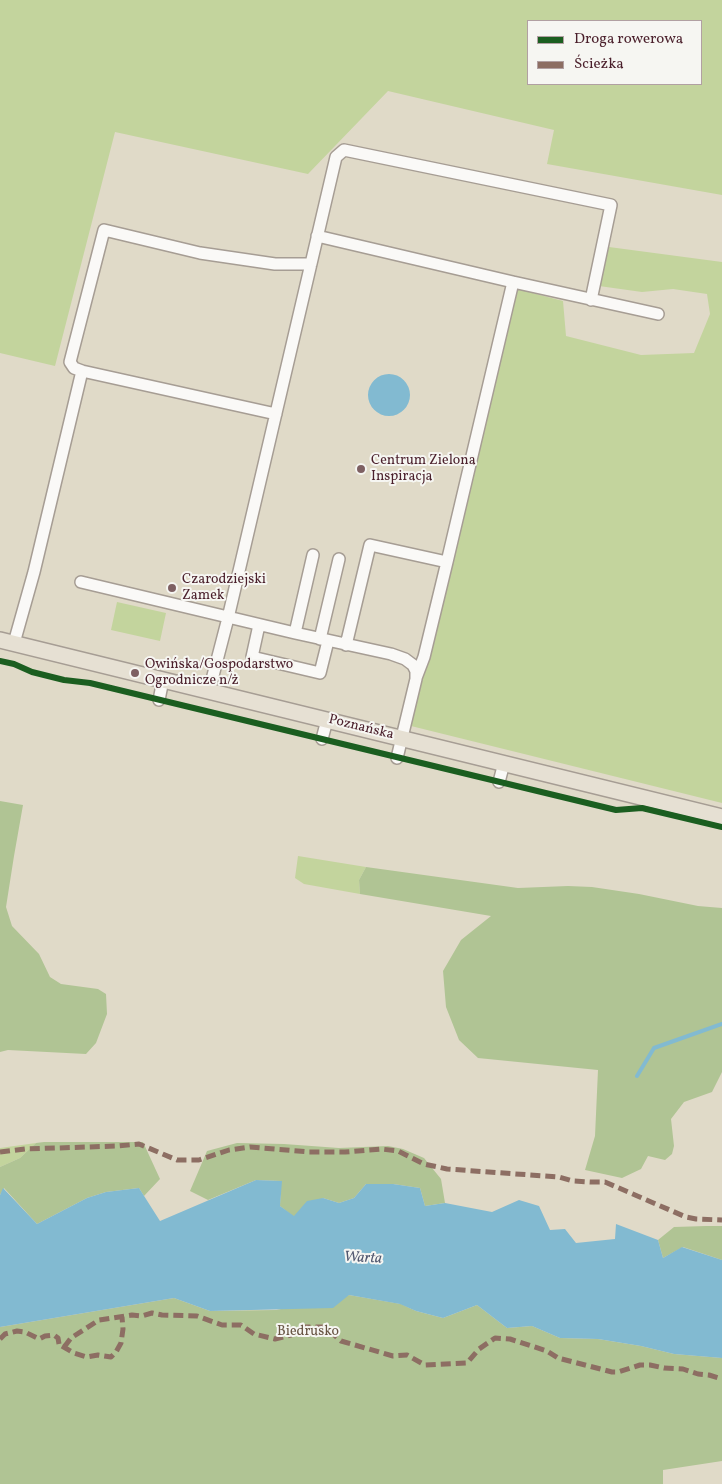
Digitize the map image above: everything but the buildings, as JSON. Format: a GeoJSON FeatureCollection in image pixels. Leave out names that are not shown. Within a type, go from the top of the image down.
{"type":"FeatureCollection","features":[{"type":"Feature","properties":{"kind":"main road","name":"Poznańska"},"geometry":{"type":"LineString","coordinates":[[7,642],[722,817]]}},
{"type":"Feature","properties":{"kind":"lane"},"geometry":{"type":"LineString","coordinates":[[209,691],[228,618],[336,157],[344,150],[611,205],[591,300]]}},
{"type":"Feature","properties":{"kind":"lane"},"geometry":{"type":"LineString","coordinates":[[276,414],[82,371],[74,368],[70,362],[104,230],[200,253],[275,264],[311,264]]}},
{"type":"Feature","properties":{"kind":"lane"},"geometry":{"type":"LineString","coordinates":[[317,236],[658,314]]}},
{"type":"Feature","properties":{"kind":"lane"},"geometry":{"type":"LineString","coordinates":[[397,758],[416,679],[424,657],[513,282]]}},
{"type":"Feature","properties":{"kind":"lane"},"geometry":{"type":"LineString","coordinates":[[7,642],[34,572],[82,371]]}},
{"type":"Feature","properties":{"kind":"lane"},"geometry":{"type":"LineString","coordinates":[[346,645],[370,545],[447,562]]}},
{"type":"Feature","properties":{"kind":"lane"},"geometry":{"type":"LineString","coordinates":[[295,633],[313,555]]}},
{"type":"Feature","properties":{"kind":"lane"},"geometry":{"type":"LineString","coordinates":[[260,625],[252,656],[320,673],[339,559]]}},
{"type":"Feature","properties":{"kind":"lane"},"geometry":{"type":"LineString","coordinates":[[81,582],[400,657],[412,665],[416,671],[416,679]]}},
{"type":"Feature","properties":{"kind":"lane"},"geometry":{"type":"LineString","coordinates":[[159,700],[164,680]]}},
{"type":"Feature","properties":{"kind":"lane"},"geometry":{"type":"LineString","coordinates":[[322,740],[327,720]]}},
{"type":"Feature","properties":{"kind":"lane"},"geometry":{"type":"LineString","coordinates":[[499,782],[504,763]]}},
{"type":"Feature","properties":{"kind":"green space"},"geometry":{"type":"Polygon","coordinates":[[[0,0],[722,0],[722,195],[547,164],[554,130],[388,91],[308,174],[115,132],[55,366],[0,353],[0,0]]]}},
{"type":"Feature","properties":{"kind":"green space"},"geometry":{"type":"Polygon","coordinates":[[[609,247],[722,262],[722,803],[411,726],[517,289],[563,301],[566,336],[641,355],[694,353],[710,314],[707,294],[673,289],[642,292],[599,286],[609,247]]]}},
{"type":"Feature","properties":{"kind":"green space"},"geometry":{"type":"Polygon","coordinates":[[[117,602],[166,613],[160,641],[111,630],[117,602]]]}},
{"type":"Feature","properties":{"kind":"green space"},"geometry":{"type":"Polygon","coordinates":[[[0,801],[23,805],[6,907],[12,926],[39,954],[50,977],[61,984],[98,989],[106,994],[107,1014],[96,1043],[86,1054],[8,1050],[0,1052],[0,801]]]}},
{"type":"Feature","properties":{"kind":"green space"},"geometry":{"type":"Polygon","coordinates":[[[298,856],[366,867],[359,880],[360,894],[304,884],[295,878],[298,856]]]}},
{"type":"Feature","properties":{"kind":"green space"},"geometry":{"type":"Polygon","coordinates":[[[366,867],[518,888],[592,887],[698,906],[722,908],[722,1072],[712,1092],[684,1102],[671,1119],[674,1146],[672,1154],[665,1160],[648,1156],[641,1169],[622,1178],[585,1170],[595,1136],[598,1070],[478,1058],[459,1040],[446,1007],[443,971],[461,940],[491,916],[360,894],[359,880],[366,867]]]}},
{"type":"Feature","properties":{"kind":"green space"},"geometry":{"type":"Polygon","coordinates":[[[143,1142],[160,1179],[144,1196],[139,1188],[106,1192],[87,1198],[37,1224],[4,1188],[0,1195],[0,1167],[20,1158],[36,1143],[143,1142]]]}},
{"type":"Feature","properties":{"kind":"green space"},"geometry":{"type":"Polygon","coordinates":[[[36,1143],[20,1158],[0,1167],[0,1148],[36,1143]]]}},
{"type":"Feature","properties":{"kind":"green space"},"geometry":{"type":"Polygon","coordinates":[[[237,1143],[339,1148],[388,1146],[403,1149],[424,1158],[441,1179],[445,1203],[425,1206],[420,1188],[393,1184],[366,1184],[354,1198],[339,1203],[323,1198],[294,1217],[280,1206],[281,1181],[256,1180],[208,1200],[190,1191],[207,1151],[237,1143]]]}},
{"type":"Feature","properties":{"kind":"green space"},"geometry":{"type":"Polygon","coordinates":[[[722,1226],[722,1260],[683,1247],[663,1258],[658,1240],[674,1227],[722,1226]]]}},
{"type":"Feature","properties":{"kind":"green space","name":"Biedrusko"},"geometry":{"type":"Polygon","coordinates":[[[349,1295],[401,1304],[416,1311],[443,1318],[477,1305],[507,1328],[532,1326],[560,1338],[598,1339],[674,1354],[722,1358],[722,1461],[663,1470],[663,1484],[0,1484],[0,1327],[174,1298],[210,1311],[276,1310],[349,1295]]]}},
{"type":"Feature","properties":{"kind":"water"},"geometry":{"type":"Polygon","coordinates":[[[389,374],[404,380],[410,395],[404,410],[389,416],[374,410],[368,395],[374,380],[389,374]]]}},
{"type":"Feature","properties":{"kind":"water","name":"Warta"},"geometry":{"type":"Polygon","coordinates":[[[256,1180],[282,1181],[280,1206],[294,1216],[307,1201],[323,1198],[339,1203],[354,1198],[366,1184],[393,1184],[420,1188],[425,1206],[445,1203],[492,1212],[519,1200],[539,1206],[550,1230],[565,1229],[576,1243],[615,1239],[616,1224],[658,1240],[663,1258],[682,1247],[722,1260],[722,1358],[674,1354],[598,1339],[560,1338],[532,1326],[507,1328],[477,1305],[443,1318],[416,1311],[400,1304],[349,1295],[333,1308],[210,1311],[174,1298],[0,1327],[0,1195],[3,1188],[37,1224],[87,1198],[106,1192],[139,1188],[160,1221],[256,1180]]]}},
{"type":"Feature","properties":{"kind":"waterway"},"geometry":{"type":"LineString","coordinates":[[637,1076],[654,1048],[722,1024]]}},
{"type":"Feature","properties":{"kind":"marked path"},"geometry":{"type":"LineString","coordinates":[[0,1152],[25,1149],[139,1144],[177,1160],[199,1160],[229,1150],[250,1147],[309,1152],[381,1149],[398,1151],[424,1164],[447,1169],[559,1177],[573,1181],[605,1182],[686,1217],[722,1220]]}},
{"type":"Feature","properties":{"kind":"marked path"},"geometry":{"type":"LineString","coordinates":[[0,1339],[5,1334],[17,1331],[25,1332],[39,1339],[54,1335],[58,1338],[59,1344],[65,1346],[71,1338],[99,1320],[132,1315],[142,1316],[152,1313],[197,1316],[222,1325],[241,1325],[254,1334],[275,1339],[291,1335],[305,1327],[322,1327],[326,1328],[341,1341],[393,1356],[407,1355],[425,1365],[467,1363],[479,1349],[495,1338],[510,1339],[547,1351],[558,1358],[612,1372],[640,1365],[650,1365],[683,1369],[722,1379]]}},
{"type":"Feature","properties":{"kind":"marked path"},"geometry":{"type":"LineString","coordinates":[[62,1346],[74,1353],[87,1357],[98,1355],[111,1357],[121,1343],[122,1317]]}},
{"type":"Feature","properties":{"kind":"cycle path"},"geometry":{"type":"LineString","coordinates":[[0,661],[64,680],[90,683],[616,810],[642,808],[722,827]]}},
{"type":"Feature","properties":{"kind":"place","name":"Centrum Zielona Inspiracja"},"geometry":{"type":"Point","coordinates":[361,469]}},
{"type":"Feature","properties":{"kind":"place","name":"Czarodziejski Zamek"},"geometry":{"type":"Point","coordinates":[172,588]}},
{"type":"Feature","properties":{"kind":"place","name":"Owińska/Gospodarstwo Ogrodnicze n/ż"},"geometry":{"type":"Point","coordinates":[135,673]}}]}
